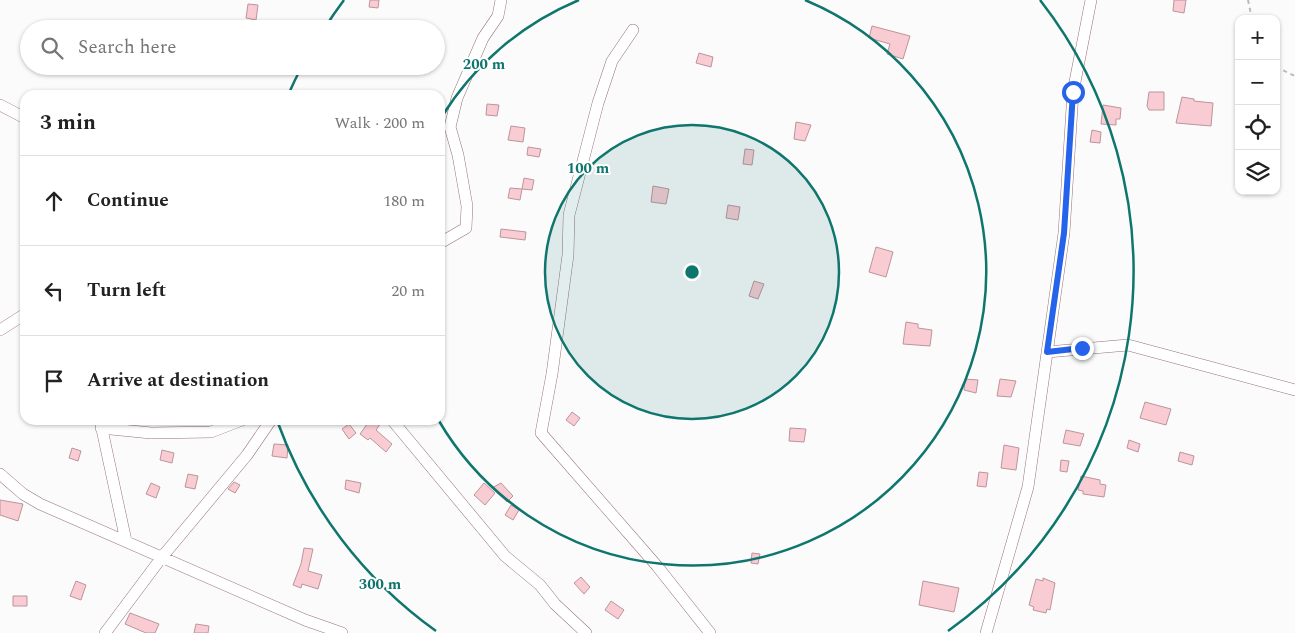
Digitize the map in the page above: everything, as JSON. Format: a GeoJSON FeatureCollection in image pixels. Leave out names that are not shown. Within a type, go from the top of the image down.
{"type":"FeatureCollection","features":[{"type":"Feature","properties":{"kind":"street"},"geometry":{"type":"LineString","coordinates":[[445,240],[466,228],[467,206],[458,155],[450,127],[457,98],[483,38],[498,16],[501,0]]}},
{"type":"Feature","properties":{"kind":"street"},"geometry":{"type":"LineString","coordinates":[[986,633],[1028,487],[1064,233],[1073,92],[1091,0]]}},
{"type":"Feature","properties":{"kind":"street"},"geometry":{"type":"LineString","coordinates":[[633,30],[612,61],[598,103],[569,215],[568,255],[552,374],[541,433],[657,566],[710,633]]}},
{"type":"Feature","properties":{"kind":"street"},"geometry":{"type":"LineString","coordinates":[[1,104],[20,115]]}},
{"type":"Feature","properties":{"kind":"street"},"geometry":{"type":"LineString","coordinates":[[0,330],[20,317]]}},
{"type":"Feature","properties":{"kind":"street"},"geometry":{"type":"LineString","coordinates":[[1047,352],[1128,345],[1295,390]]}},
{"type":"Feature","properties":{"kind":"street"},"geometry":{"type":"LineString","coordinates":[[100,425],[126,541]]}},
{"type":"Feature","properties":{"kind":"street"},"geometry":{"type":"LineString","coordinates":[[106,425],[151,433],[211,432],[229,425]]}},
{"type":"Feature","properties":{"kind":"street"},"geometry":{"type":"LineString","coordinates":[[105,633],[162,557],[247,455],[268,425]]}},
{"type":"Feature","properties":{"kind":"street"},"geometry":{"type":"LineString","coordinates":[[396,425],[505,556],[540,584],[555,604],[586,633]]}},
{"type":"Feature","properties":{"kind":"street"},"geometry":{"type":"LineString","coordinates":[[0,474],[23,494],[40,504],[305,620],[342,633]]}},
{"type":"Feature","properties":{"kind":"path"},"geometry":{"type":"LineString","coordinates":[[1248,0],[1251,15]]}},
{"type":"Feature","properties":{"kind":"path"},"geometry":{"type":"LineString","coordinates":[[1280,69],[1295,76]]}},
{"type":"Feature","properties":{"kind":"building"},"geometry":{"type":"Polygon","coordinates":[[[370,0],[379,0],[378,8],[369,7],[370,0]]]}},
{"type":"Feature","properties":{"kind":"building"},"geometry":{"type":"Polygon","coordinates":[[[1174,0],[1186,0],[1184,13],[1173,11],[1174,0]]]}},
{"type":"Feature","properties":{"kind":"building"},"geometry":{"type":"Polygon","coordinates":[[[248,4],[258,5],[256,20],[246,18],[248,4]]]}},
{"type":"Feature","properties":{"kind":"building"},"geometry":{"type":"Polygon","coordinates":[[[872,26],[910,36],[903,59],[887,54],[890,44],[869,38],[872,26]]]}},
{"type":"Feature","properties":{"kind":"building"},"geometry":{"type":"Polygon","coordinates":[[[699,53],[713,57],[711,67],[696,63],[699,53]]]}},
{"type":"Feature","properties":{"kind":"building"},"geometry":{"type":"Polygon","coordinates":[[[1149,92],[1164,92],[1164,110],[1149,110],[1147,106],[1149,92]]]}},
{"type":"Feature","properties":{"kind":"building"},"geometry":{"type":"Polygon","coordinates":[[[1182,97],[1194,99],[1194,101],[1213,103],[1211,126],[1176,123],[1182,97]]]}},
{"type":"Feature","properties":{"kind":"building"},"geometry":{"type":"Polygon","coordinates":[[[487,104],[499,105],[497,116],[486,115],[487,104]]]}},
{"type":"Feature","properties":{"kind":"building"},"geometry":{"type":"Polygon","coordinates":[[[1103,105],[1121,108],[1120,119],[1116,119],[1116,125],[1101,124],[1103,105]]]}},
{"type":"Feature","properties":{"kind":"building"},"geometry":{"type":"Polygon","coordinates":[[[796,122],[811,125],[805,141],[794,139],[796,122]]]}},
{"type":"Feature","properties":{"kind":"building"},"geometry":{"type":"Polygon","coordinates":[[[511,126],[525,128],[523,142],[508,140],[511,126]]]}},
{"type":"Feature","properties":{"kind":"building"},"geometry":{"type":"Polygon","coordinates":[[[1092,130],[1101,132],[1100,143],[1090,142],[1092,130]]]}},
{"type":"Feature","properties":{"kind":"building"},"geometry":{"type":"Polygon","coordinates":[[[528,147],[541,149],[539,157],[527,155],[528,147]]]}},
{"type":"Feature","properties":{"kind":"building"},"geometry":{"type":"Polygon","coordinates":[[[745,149],[754,150],[752,165],[743,164],[745,149]]]}},
{"type":"Feature","properties":{"kind":"building"},"geometry":{"type":"Polygon","coordinates":[[[524,178],[534,180],[532,190],[522,189],[524,178]]]}},
{"type":"Feature","properties":{"kind":"building"},"geometry":{"type":"Polygon","coordinates":[[[653,186],[669,189],[666,204],[651,202],[653,186]]]}},
{"type":"Feature","properties":{"kind":"building"},"geometry":{"type":"Polygon","coordinates":[[[510,188],[522,189],[520,200],[508,198],[510,188]]]}},
{"type":"Feature","properties":{"kind":"building"},"geometry":{"type":"Polygon","coordinates":[[[728,205],[740,207],[738,220],[726,218],[728,205]]]}},
{"type":"Feature","properties":{"kind":"building"},"geometry":{"type":"Polygon","coordinates":[[[501,229],[526,232],[525,240],[500,237],[501,229]]]}},
{"type":"Feature","properties":{"kind":"building"},"geometry":{"type":"Polygon","coordinates":[[[876,247],[893,252],[886,277],[869,272],[876,247]]]}},
{"type":"Feature","properties":{"kind":"building"},"geometry":{"type":"Polygon","coordinates":[[[754,281],[764,284],[758,299],[749,296],[754,281]]]}},
{"type":"Feature","properties":{"kind":"building"},"geometry":{"type":"Polygon","coordinates":[[[906,322],[918,324],[918,328],[932,330],[930,346],[903,344],[906,322]]]}},
{"type":"Feature","properties":{"kind":"building"},"geometry":{"type":"Polygon","coordinates":[[[965,379],[978,380],[976,393],[964,390],[965,379]]]}},
{"type":"Feature","properties":{"kind":"building"},"geometry":{"type":"Polygon","coordinates":[[[1000,379],[1016,381],[1011,397],[997,396],[1000,379]]]}},
{"type":"Feature","properties":{"kind":"building"},"geometry":{"type":"Polygon","coordinates":[[[1145,402],[1171,409],[1166,425],[1140,418],[1145,402]]]}},
{"type":"Feature","properties":{"kind":"building"},"geometry":{"type":"Polygon","coordinates":[[[572,412],[580,418],[574,426],[566,420],[572,412]]]}},
{"type":"Feature","properties":{"kind":"building"},"geometry":{"type":"Polygon","coordinates":[[[350,425],[356,433],[349,439],[342,429],[350,425]]]}},
{"type":"Feature","properties":{"kind":"building"},"geometry":{"type":"Polygon","coordinates":[[[366,425],[380,425],[376,430],[392,444],[386,452],[370,438],[368,440],[360,434],[366,425]]]}},
{"type":"Feature","properties":{"kind":"building"},"geometry":{"type":"Polygon","coordinates":[[[790,428],[806,429],[804,442],[789,441],[790,428]]]}},
{"type":"Feature","properties":{"kind":"building"},"geometry":{"type":"Polygon","coordinates":[[[1066,430],[1084,434],[1080,446],[1063,443],[1066,430]]]}},
{"type":"Feature","properties":{"kind":"building"},"geometry":{"type":"Polygon","coordinates":[[[1129,440],[1140,444],[1138,452],[1127,448],[1129,440]]]}},
{"type":"Feature","properties":{"kind":"building"},"geometry":{"type":"Polygon","coordinates":[[[274,444],[288,445],[287,458],[272,456],[274,444]]]}},
{"type":"Feature","properties":{"kind":"building"},"geometry":{"type":"Polygon","coordinates":[[[1004,445],[1019,448],[1016,470],[1001,468],[1004,445]]]}},
{"type":"Feature","properties":{"kind":"building"},"geometry":{"type":"Polygon","coordinates":[[[72,448],[81,451],[78,461],[69,458],[72,448]]]}},
{"type":"Feature","properties":{"kind":"building"},"geometry":{"type":"Polygon","coordinates":[[[162,450],[174,453],[172,463],[160,460],[162,450]]]}},
{"type":"Feature","properties":{"kind":"building"},"geometry":{"type":"Polygon","coordinates":[[[1180,452],[1194,456],[1192,465],[1178,461],[1180,452]]]}},
{"type":"Feature","properties":{"kind":"building"},"geometry":{"type":"Polygon","coordinates":[[[1061,460],[1069,461],[1067,472],[1060,471],[1061,460]]]}},
{"type":"Feature","properties":{"kind":"building"},"geometry":{"type":"Polygon","coordinates":[[[979,472],[988,473],[986,487],[977,486],[979,472]]]}},
{"type":"Feature","properties":{"kind":"building"},"geometry":{"type":"Polygon","coordinates":[[[188,474],[198,476],[195,489],[185,487],[188,474]]]}},
{"type":"Feature","properties":{"kind":"building"},"geometry":{"type":"Polygon","coordinates":[[[1081,476],[1100,480],[1100,484],[1106,485],[1104,497],[1083,494],[1083,491],[1078,490],[1081,476]]]}},
{"type":"Feature","properties":{"kind":"building"},"geometry":{"type":"Polygon","coordinates":[[[346,480],[361,483],[359,493],[345,489],[346,480]]]}},
{"type":"Feature","properties":{"kind":"building"},"geometry":{"type":"Polygon","coordinates":[[[234,482],[240,485],[235,493],[228,489],[234,482]]]}},
{"type":"Feature","properties":{"kind":"building"},"geometry":{"type":"Polygon","coordinates":[[[151,483],[160,487],[156,498],[146,494],[151,483]]]}},
{"type":"Feature","properties":{"kind":"building"},"geometry":{"type":"Polygon","coordinates":[[[484,483],[495,493],[485,505],[474,495],[484,483]]]}},
{"type":"Feature","properties":{"kind":"building"},"geometry":{"type":"Polygon","coordinates":[[[501,483],[513,496],[507,502],[492,488],[501,483]]]}},
{"type":"Feature","properties":{"kind":"building"},"geometry":{"type":"Polygon","coordinates":[[[0,500],[23,504],[18,521],[0,515],[0,500]]]}},
{"type":"Feature","properties":{"kind":"building"},"geometry":{"type":"Polygon","coordinates":[[[511,505],[519,510],[513,520],[505,515],[511,505]]]}},
{"type":"Feature","properties":{"kind":"building"},"geometry":{"type":"Polygon","coordinates":[[[304,548],[313,549],[308,571],[322,575],[318,589],[302,584],[301,588],[293,585],[301,564],[304,548]]]}},
{"type":"Feature","properties":{"kind":"building"},"geometry":{"type":"Polygon","coordinates":[[[752,553],[760,554],[758,564],[751,563],[752,553]]]}},
{"type":"Feature","properties":{"kind":"building"},"geometry":{"type":"Polygon","coordinates":[[[581,577],[590,587],[584,594],[574,583],[581,577]]]}},
{"type":"Feature","properties":{"kind":"building"},"geometry":{"type":"Polygon","coordinates":[[[1043,578],[1055,583],[1050,610],[1047,609],[1046,613],[1033,610],[1034,607],[1029,605],[1036,579],[1043,581],[1043,578]]]}},
{"type":"Feature","properties":{"kind":"building"},"geometry":{"type":"Polygon","coordinates":[[[76,581],[86,585],[81,600],[70,596],[76,581]]]}},
{"type":"Feature","properties":{"kind":"building"},"geometry":{"type":"Polygon","coordinates":[[[923,581],[959,588],[954,612],[919,605],[923,581]]]}},
{"type":"Feature","properties":{"kind":"building"},"geometry":{"type":"Polygon","coordinates":[[[13,596],[27,596],[27,606],[13,606],[13,596]]]}},
{"type":"Feature","properties":{"kind":"building"},"geometry":{"type":"Polygon","coordinates":[[[611,601],[624,610],[618,619],[605,610],[611,601]]]}},
{"type":"Feature","properties":{"kind":"building"},"geometry":{"type":"Polygon","coordinates":[[[130,613],[159,624],[155,633],[146,633],[125,624],[130,613]]]}},
{"type":"Feature","properties":{"kind":"building"},"geometry":{"type":"Polygon","coordinates":[[[196,624],[209,626],[208,633],[194,633],[196,624]]]}},
{"type":"Feature","properties":{"kind":"route"},"geometry":{"type":"LineString","coordinates":[[1073,92],[1064,233],[1047,352],[1082,348]]}}]}
